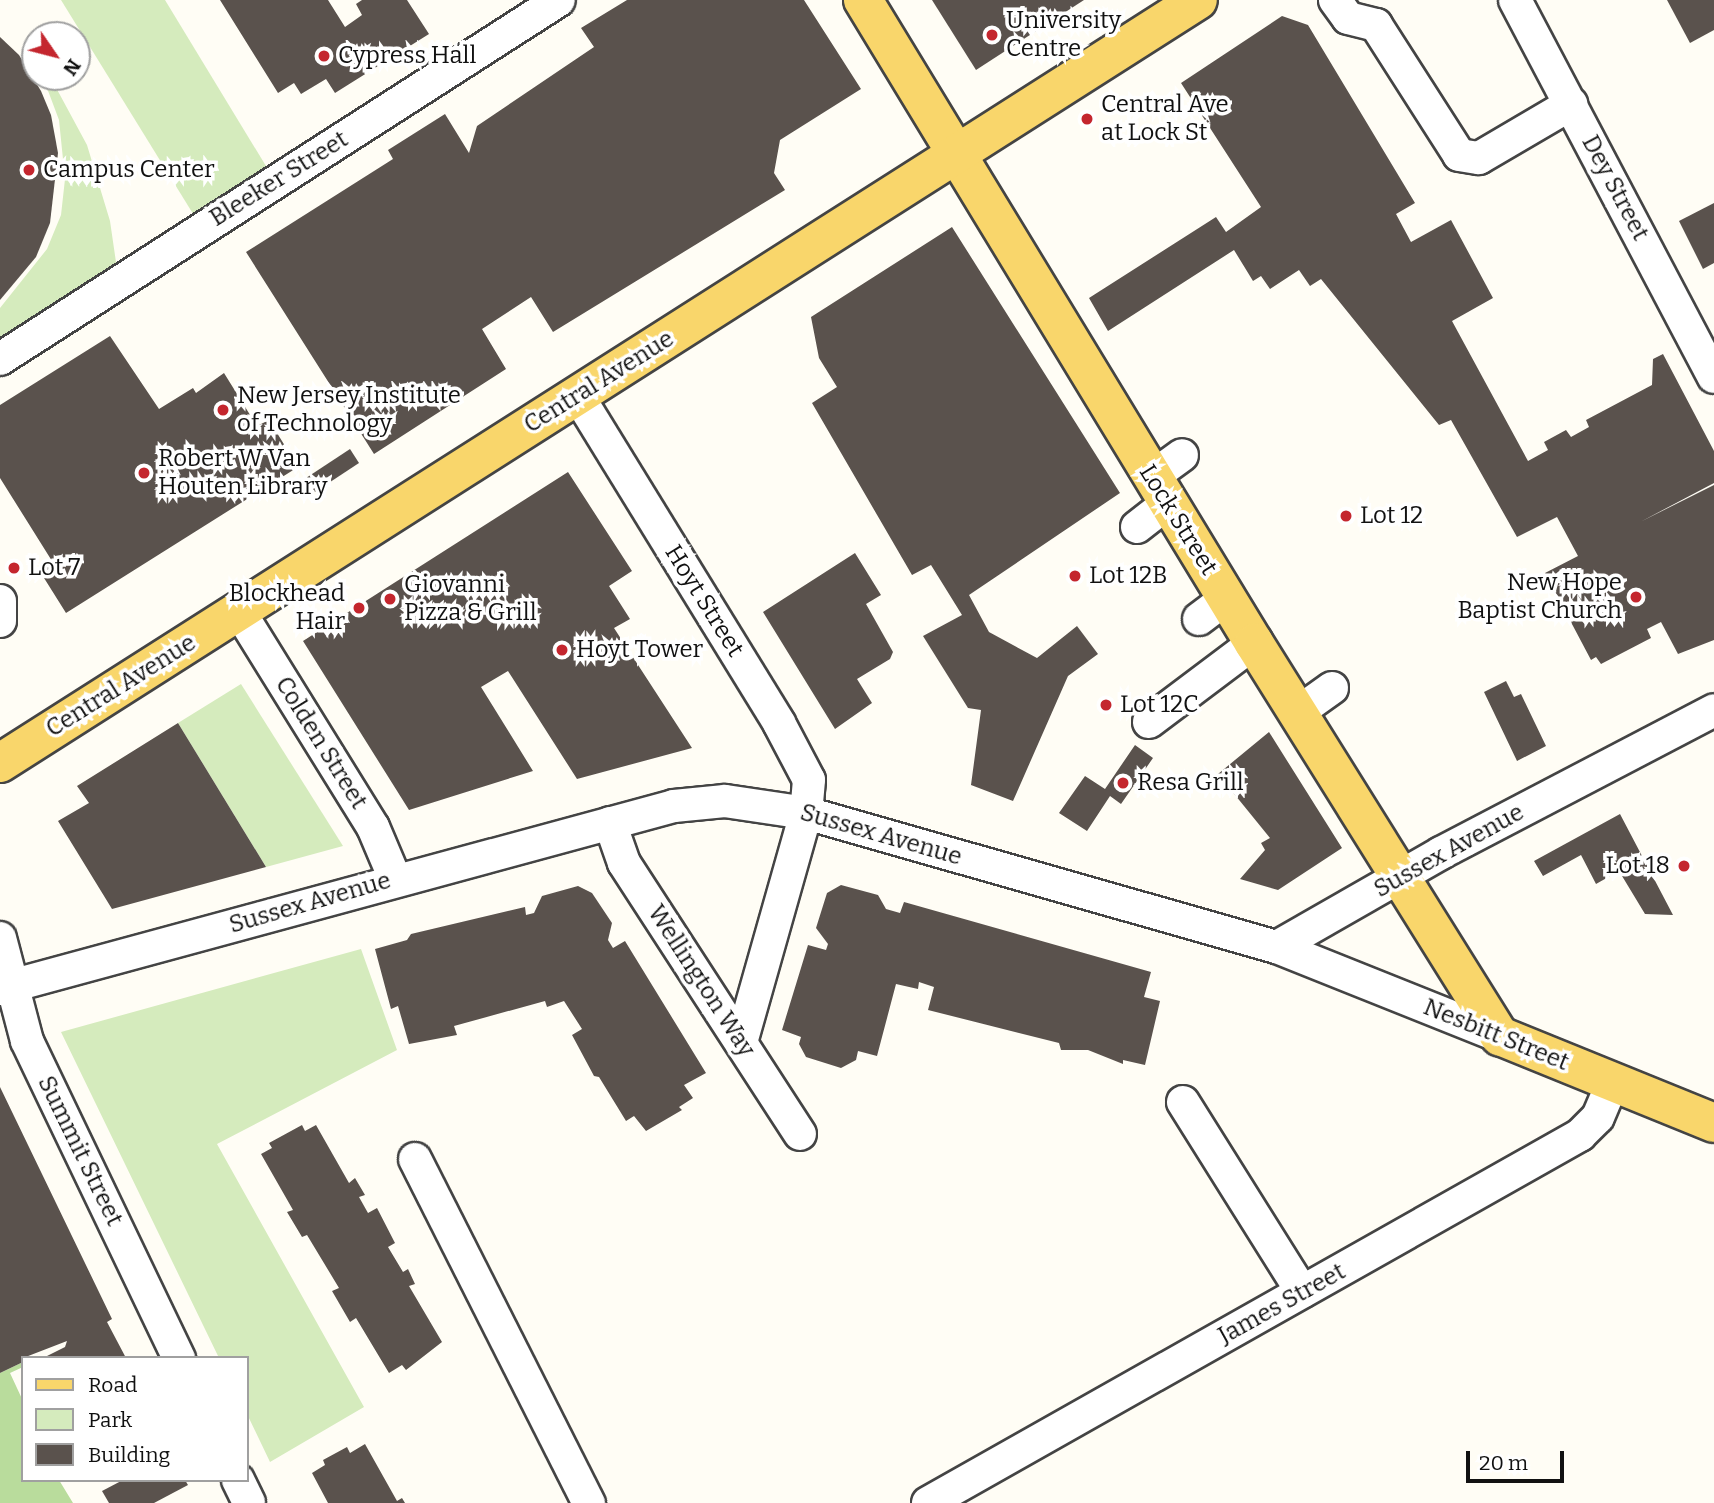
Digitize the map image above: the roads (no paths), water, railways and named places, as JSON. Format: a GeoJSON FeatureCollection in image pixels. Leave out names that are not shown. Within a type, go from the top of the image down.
{"type":"FeatureCollection","features":[{"type":"Feature","properties":{"kind":"main road","name":"Lock Street"},"geometry":{"type":"LineString","coordinates":[[863,0],[958,154],[1167,478],[1213,608],[1254,643],[1500,1035]]}},
{"type":"Feature","properties":{"kind":"main road","name":"Central Avenue"},"geometry":{"type":"LineString","coordinates":[[0,763],[1198,0]]}},
{"type":"Feature","properties":{"kind":"main road","name":"Nesbitt Street"},"geometry":{"type":"LineString","coordinates":[[1500,1035],[1714,1123]]}},
{"type":"Feature","properties":{"kind":"street","name":"Bleeker Street"},"geometry":{"type":"LineString","coordinates":[[0,359],[559,0]]}},
{"type":"Feature","properties":{"kind":"street"},"geometry":{"type":"LineString","coordinates":[[1335,0],[1348,18],[1376,25],[1459,155],[1479,159],[1571,104]]}},
{"type":"Feature","properties":{"kind":"street","name":"Dey Street"},"geometry":{"type":"LineString","coordinates":[[1515,0],[1714,377]]}},
{"type":"Feature","properties":{"kind":"street","name":"Hoyt Street"},"geometry":{"type":"LineString","coordinates":[[578,396],[804,765],[810,793],[806,813],[741,1042]]}},
{"type":"Feature","properties":{"kind":"street"},"geometry":{"type":"LineString","coordinates":[[1137,527],[1167,478]]}},
{"type":"Feature","properties":{"kind":"street"},"geometry":{"type":"LineString","coordinates":[[0,601],[0,621]]}},
{"type":"Feature","properties":{"kind":"street","name":"Colden Street"},"geometry":{"type":"LineString","coordinates":[[239,611],[373,827],[395,879]]}},
{"type":"Feature","properties":{"kind":"street"},"geometry":{"type":"LineString","coordinates":[[1149,722],[1254,643]]}},
{"type":"Feature","properties":{"kind":"street"},"geometry":{"type":"LineString","coordinates":[[1297,713],[1332,688]]}},
{"type":"Feature","properties":{"kind":"street","name":"Sussex Avenue"},"geometry":{"type":"LineString","coordinates":[[7,987],[395,879],[674,806],[717,802],[806,813],[1277,947],[1399,877],[1714,710]]}},
{"type":"Feature","properties":{"kind":"street","name":"Wellington Way"},"geometry":{"type":"LineString","coordinates":[[610,823],[624,863],[800,1134]]}},
{"type":"Feature","properties":{"kind":"street","name":"Summit Street"},"geometry":{"type":"LineString","coordinates":[[0,938],[7,987],[27,1041],[178,1356]]}},
{"type":"Feature","properties":{"kind":"street","name":"Nesbitt Street"},"geometry":{"type":"LineString","coordinates":[[1277,947],[1500,1035]]}},
{"type":"Feature","properties":{"kind":"street","name":"James Street"},"geometry":{"type":"LineString","coordinates":[[928,1503],[1580,1135],[1598,1117],[1613,1083]]}},
{"type":"Feature","properties":{"kind":"street"},"geometry":{"type":"LineString","coordinates":[[1182,1102],[1302,1292]]}},
{"type":"Feature","properties":{"kind":"street"},"geometry":{"type":"LineString","coordinates":[[415,1159],[589,1503]]}},
{"type":"Feature","properties":{"kind":"street"},"geometry":{"type":"LineString","coordinates":[[239,1482],[249,1503]]}},
{"type":"Feature","properties":{"kind":"place","name":"University Centre"},"geometry":{"type":"Point","coordinates":[992,35]}},
{"type":"Feature","properties":{"kind":"place","name":"Cypress Hall"},"geometry":{"type":"Point","coordinates":[324,56]}},
{"type":"Feature","properties":{"kind":"place","name":"Central Ave at Lock St"},"geometry":{"type":"Point","coordinates":[1087,119]}},
{"type":"Feature","properties":{"kind":"place","name":"Campus Center"},"geometry":{"type":"Point","coordinates":[29,170]}},
{"type":"Feature","properties":{"kind":"place","name":"New Jersey Institute of Technology"},"geometry":{"type":"Point","coordinates":[223,410]}},
{"type":"Feature","properties":{"kind":"place","name":"Robert W Van Houten Library"},"geometry":{"type":"Point","coordinates":[144,473]}},
{"type":"Feature","properties":{"kind":"place","name":"Lot 12"},"geometry":{"type":"Point","coordinates":[1346,516]}},
{"type":"Feature","properties":{"kind":"place","name":"Lot 7"},"geometry":{"type":"Point","coordinates":[14,568]}},
{"type":"Feature","properties":{"kind":"place","name":"Lot 12B"},"geometry":{"type":"Point","coordinates":[1075,576]}},
{"type":"Feature","properties":{"kind":"place","name":"New Hope Baptist Church"},"geometry":{"type":"Point","coordinates":[1636,597]}},
{"type":"Feature","properties":{"kind":"place","name":"Giovanni Pizza & Grill"},"geometry":{"type":"Point","coordinates":[390,599]}},
{"type":"Feature","properties":{"kind":"place","name":"Blockhead Hair"},"geometry":{"type":"Point","coordinates":[359,608]}},
{"type":"Feature","properties":{"kind":"place","name":"Hoyt Tower"},"geometry":{"type":"Point","coordinates":[562,650]}},
{"type":"Feature","properties":{"kind":"place","name":"Lot 12C"},"geometry":{"type":"Point","coordinates":[1106,705]}},
{"type":"Feature","properties":{"kind":"place","name":"Resa Grill"},"geometry":{"type":"Point","coordinates":[1123,783]}},
{"type":"Feature","properties":{"kind":"place","name":"Lot 18"},"geometry":{"type":"Point","coordinates":[1684,866]}}]}
